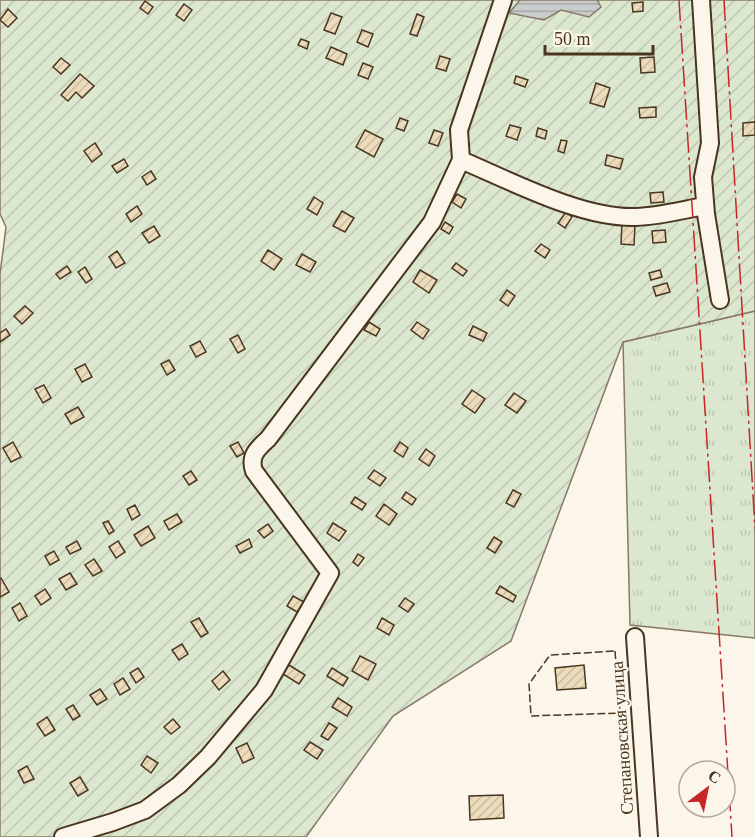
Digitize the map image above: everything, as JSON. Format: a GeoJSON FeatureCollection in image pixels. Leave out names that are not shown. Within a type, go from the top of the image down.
{"type":"FeatureCollection","features":[{"type":"Feature","properties":{"kind":"street"},"geometry":{"type":"LineString","coordinates":[[63,837],[146,810],[179,785],[214,751],[264,690],[330,573],[254,471],[251,464],[252,457],[268,440],[432,222],[460,160],[459,130],[503,0]]}},
{"type":"Feature","properties":{"kind":"street"},"geometry":{"type":"LineString","coordinates":[[701,0],[710,143],[703,177],[705,206],[720,300]]}},
{"type":"Feature","properties":{"kind":"street"},"geometry":{"type":"LineString","coordinates":[[460,160],[585,211],[634,217],[705,206]]}},
{"type":"Feature","properties":{"kind":"street","name":"Степановская улица"},"geometry":{"type":"LineString","coordinates":[[635,637],[649,837]]}},
{"type":"Feature","properties":{"kind":"green space"},"geometry":{"type":"Polygon","coordinates":[[[0,0],[755,0],[755,311],[623,342],[511,641],[393,716],[306,837],[0,837],[0,274],[6,227],[0,214],[0,0]]]}},
{"type":"Feature","properties":{"kind":"green space"},"geometry":{"type":"Polygon","coordinates":[[[755,311],[755,638],[630,625],[623,342],[755,311]]]}},
{"type":"Feature","properties":{"kind":"shaded area"},"geometry":{"type":"Polygon","coordinates":[[[520,0],[597,0],[601,7],[589,17],[561,10],[544,20],[509,13],[520,0]]]}},
{"type":"Feature","properties":{"kind":"building"},"geometry":{"type":"Polygon","coordinates":[[[145,1],[153,7],[148,14],[140,8],[145,1]]]}},
{"type":"Feature","properties":{"kind":"building"},"geometry":{"type":"Polygon","coordinates":[[[643,2],[643,11],[633,12],[632,3],[643,2]]]}},
{"type":"Feature","properties":{"kind":"building"},"geometry":{"type":"Polygon","coordinates":[[[184,4],[192,10],[184,21],[176,15],[184,4]]]}},
{"type":"Feature","properties":{"kind":"building"},"geometry":{"type":"Polygon","coordinates":[[[8,9],[17,18],[8,27],[0,20],[8,9]]]}},
{"type":"Feature","properties":{"kind":"building"},"geometry":{"type":"Polygon","coordinates":[[[331,13],[342,17],[335,34],[324,30],[331,13]]]}},
{"type":"Feature","properties":{"kind":"building"},"geometry":{"type":"Polygon","coordinates":[[[417,14],[424,17],[417,36],[410,34],[417,14]]]}},
{"type":"Feature","properties":{"kind":"building"},"geometry":{"type":"Polygon","coordinates":[[[362,30],[373,34],[368,47],[357,42],[362,30]]]}},
{"type":"Feature","properties":{"kind":"building"},"geometry":{"type":"Polygon","coordinates":[[[301,39],[309,42],[307,49],[298,45],[301,39]]]}},
{"type":"Feature","properties":{"kind":"building"},"geometry":{"type":"Polygon","coordinates":[[[331,47],[347,54],[343,65],[326,58],[331,47]]]}},
{"type":"Feature","properties":{"kind":"building"},"geometry":{"type":"Polygon","coordinates":[[[440,56],[450,59],[446,71],[436,68],[440,56]]]}},
{"type":"Feature","properties":{"kind":"building"},"geometry":{"type":"Polygon","coordinates":[[[654,57],[655,72],[641,73],[640,58],[654,57]]]}},
{"type":"Feature","properties":{"kind":"building"},"geometry":{"type":"Polygon","coordinates":[[[61,58],[70,65],[61,74],[53,67],[61,58]]]}},
{"type":"Feature","properties":{"kind":"building"},"geometry":{"type":"Polygon","coordinates":[[[363,63],[373,67],[368,79],[358,75],[363,63]]]}},
{"type":"Feature","properties":{"kind":"building"},"geometry":{"type":"Polygon","coordinates":[[[80,74],[94,86],[82,98],[76,92],[68,101],[61,95],[80,74]]]}},
{"type":"Feature","properties":{"kind":"building"},"geometry":{"type":"Polygon","coordinates":[[[516,76],[528,80],[525,87],[514,83],[516,76]]]}},
{"type":"Feature","properties":{"kind":"building"},"geometry":{"type":"Polygon","coordinates":[[[596,83],[610,88],[604,107],[590,103],[596,83]]]}},
{"type":"Feature","properties":{"kind":"building"},"geometry":{"type":"Polygon","coordinates":[[[656,107],[656,117],[640,118],[639,108],[656,107]]]}},
{"type":"Feature","properties":{"kind":"building"},"geometry":{"type":"Polygon","coordinates":[[[400,118],[408,121],[404,131],[396,128],[400,118]]]}},
{"type":"Feature","properties":{"kind":"building"},"geometry":{"type":"Polygon","coordinates":[[[755,122],[755,135],[743,136],[743,123],[755,122]]]}},
{"type":"Feature","properties":{"kind":"building"},"geometry":{"type":"Polygon","coordinates":[[[510,125],[521,128],[517,140],[506,136],[510,125]]]}},
{"type":"Feature","properties":{"kind":"building"},"geometry":{"type":"Polygon","coordinates":[[[538,128],[547,131],[545,139],[536,136],[538,128]]]}},
{"type":"Feature","properties":{"kind":"building"},"geometry":{"type":"Polygon","coordinates":[[[365,130],[383,139],[374,157],[356,147],[365,130]]]}},
{"type":"Feature","properties":{"kind":"building"},"geometry":{"type":"Polygon","coordinates":[[[434,130],[443,133],[438,146],[429,143],[434,130]]]}},
{"type":"Feature","properties":{"kind":"building"},"geometry":{"type":"Polygon","coordinates":[[[561,140],[567,141],[564,153],[558,151],[561,140]]]}},
{"type":"Feature","properties":{"kind":"building"},"geometry":{"type":"Polygon","coordinates":[[[95,143],[102,154],[92,162],[84,151],[95,143]]]}},
{"type":"Feature","properties":{"kind":"building"},"geometry":{"type":"Polygon","coordinates":[[[607,155],[623,159],[620,169],[605,165],[607,155]]]}},
{"type":"Feature","properties":{"kind":"building"},"geometry":{"type":"Polygon","coordinates":[[[124,159],[128,166],[117,173],[112,166],[124,159]]]}},
{"type":"Feature","properties":{"kind":"building"},"geometry":{"type":"Polygon","coordinates":[[[151,171],[156,179],[147,185],[142,177],[151,171]]]}},
{"type":"Feature","properties":{"kind":"building"},"geometry":{"type":"Polygon","coordinates":[[[663,192],[664,202],[651,203],[650,193],[663,192]]]}},
{"type":"Feature","properties":{"kind":"building"},"geometry":{"type":"Polygon","coordinates":[[[457,194],[466,199],[461,208],[452,202],[457,194]]]}},
{"type":"Feature","properties":{"kind":"building"},"geometry":{"type":"Polygon","coordinates":[[[314,197],[323,203],[317,215],[307,209],[314,197]]]}},
{"type":"Feature","properties":{"kind":"building"},"geometry":{"type":"Polygon","coordinates":[[[137,206],[142,214],[131,222],[126,214],[137,206]]]}},
{"type":"Feature","properties":{"kind":"building"},"geometry":{"type":"Polygon","coordinates":[[[342,211],[354,218],[345,232],[333,226],[342,211]]]}},
{"type":"Feature","properties":{"kind":"building"},"geometry":{"type":"Polygon","coordinates":[[[566,212],[572,217],[565,228],[558,223],[566,212]]]}},
{"type":"Feature","properties":{"kind":"building"},"geometry":{"type":"Polygon","coordinates":[[[445,222],[453,227],[449,234],[441,229],[445,222]]]}},
{"type":"Feature","properties":{"kind":"building"},"geometry":{"type":"Polygon","coordinates":[[[622,223],[635,225],[634,245],[621,244],[622,223]]]}},
{"type":"Feature","properties":{"kind":"building"},"geometry":{"type":"Polygon","coordinates":[[[154,226],[160,236],[149,243],[142,233],[154,226]]]}},
{"type":"Feature","properties":{"kind":"building"},"geometry":{"type":"Polygon","coordinates":[[[665,230],[666,242],[653,243],[652,231],[665,230]]]}},
{"type":"Feature","properties":{"kind":"building"},"geometry":{"type":"Polygon","coordinates":[[[541,244],[550,250],[545,258],[535,251],[541,244]]]}},
{"type":"Feature","properties":{"kind":"building"},"geometry":{"type":"Polygon","coordinates":[[[268,250],[282,259],[274,270],[261,261],[268,250]]]}},
{"type":"Feature","properties":{"kind":"building"},"geometry":{"type":"Polygon","coordinates":[[[117,251],[125,263],[116,268],[109,257],[117,251]]]}},
{"type":"Feature","properties":{"kind":"building"},"geometry":{"type":"Polygon","coordinates":[[[302,254],[316,262],[310,272],[296,265],[302,254]]]}},
{"type":"Feature","properties":{"kind":"building"},"geometry":{"type":"Polygon","coordinates":[[[456,263],[467,271],[463,276],[452,268],[456,263]]]}},
{"type":"Feature","properties":{"kind":"building"},"geometry":{"type":"Polygon","coordinates":[[[67,266],[71,272],[60,279],[56,274],[67,266]]]}},
{"type":"Feature","properties":{"kind":"building"},"geometry":{"type":"Polygon","coordinates":[[[85,267],[92,279],[86,283],[78,272],[85,267]]]}},
{"type":"Feature","properties":{"kind":"building"},"geometry":{"type":"Polygon","coordinates":[[[420,270],[437,280],[429,293],[413,282],[420,270]]]}},
{"type":"Feature","properties":{"kind":"building"},"geometry":{"type":"Polygon","coordinates":[[[660,270],[662,277],[651,280],[649,273],[660,270]]]}},
{"type":"Feature","properties":{"kind":"building"},"geometry":{"type":"Polygon","coordinates":[[[667,283],[670,292],[656,296],[653,287],[667,283]]]}},
{"type":"Feature","properties":{"kind":"building"},"geometry":{"type":"Polygon","coordinates":[[[507,290],[515,296],[508,306],[500,300],[507,290]]]}},
{"type":"Feature","properties":{"kind":"building"},"geometry":{"type":"Polygon","coordinates":[[[25,306],[33,313],[22,324],[14,316],[25,306]]]}},
{"type":"Feature","properties":{"kind":"building"},"geometry":{"type":"Polygon","coordinates":[[[369,322],[380,329],[376,336],[364,330],[369,322]]]}},
{"type":"Feature","properties":{"kind":"building"},"geometry":{"type":"Polygon","coordinates":[[[417,322],[429,330],[423,339],[411,330],[417,322]]]}},
{"type":"Feature","properties":{"kind":"building"},"geometry":{"type":"Polygon","coordinates":[[[473,326],[487,333],[483,341],[469,335],[473,326]]]}},
{"type":"Feature","properties":{"kind":"building"},"geometry":{"type":"Polygon","coordinates":[[[6,329],[10,335],[0,342],[0,333],[6,329]]]}},
{"type":"Feature","properties":{"kind":"building"},"geometry":{"type":"Polygon","coordinates":[[[238,335],[245,349],[238,353],[230,339],[238,335]]]}},
{"type":"Feature","properties":{"kind":"building"},"geometry":{"type":"Polygon","coordinates":[[[200,341],[206,352],[196,357],[190,346],[200,341]]]}},
{"type":"Feature","properties":{"kind":"building"},"geometry":{"type":"Polygon","coordinates":[[[169,360],[175,370],[167,375],[161,364],[169,360]]]}},
{"type":"Feature","properties":{"kind":"building"},"geometry":{"type":"Polygon","coordinates":[[[85,364],[92,377],[82,382],[75,369],[85,364]]]}},
{"type":"Feature","properties":{"kind":"building"},"geometry":{"type":"Polygon","coordinates":[[[44,385],[51,398],[43,403],[35,389],[44,385]]]}},
{"type":"Feature","properties":{"kind":"building"},"geometry":{"type":"Polygon","coordinates":[[[472,390],[485,399],[475,413],[462,404],[472,390]]]}},
{"type":"Feature","properties":{"kind":"building"},"geometry":{"type":"Polygon","coordinates":[[[514,393],[526,401],[517,413],[505,405],[514,393]]]}},
{"type":"Feature","properties":{"kind":"building"},"geometry":{"type":"Polygon","coordinates":[[[78,407],[84,417],[71,424],[65,414],[78,407]]]}},
{"type":"Feature","properties":{"kind":"building"},"geometry":{"type":"Polygon","coordinates":[[[13,442],[21,457],[11,462],[3,448],[13,442]]]}},
{"type":"Feature","properties":{"kind":"building"},"geometry":{"type":"Polygon","coordinates":[[[238,442],[244,453],[237,457],[230,446],[238,442]]]}},
{"type":"Feature","properties":{"kind":"building"},"geometry":{"type":"Polygon","coordinates":[[[400,442],[408,448],[403,457],[394,451],[400,442]]]}},
{"type":"Feature","properties":{"kind":"building"},"geometry":{"type":"Polygon","coordinates":[[[426,449],[435,456],[429,466],[419,459],[426,449]]]}},
{"type":"Feature","properties":{"kind":"building"},"geometry":{"type":"Polygon","coordinates":[[[374,470],[386,478],[380,486],[368,478],[374,470]]]}},
{"type":"Feature","properties":{"kind":"building"},"geometry":{"type":"Polygon","coordinates":[[[191,471],[197,480],[189,485],[183,476],[191,471]]]}},
{"type":"Feature","properties":{"kind":"building"},"geometry":{"type":"Polygon","coordinates":[[[513,490],[521,494],[514,507],[506,503],[513,490]]]}},
{"type":"Feature","properties":{"kind":"building"},"geometry":{"type":"Polygon","coordinates":[[[406,492],[416,499],[412,505],[402,498],[406,492]]]}},
{"type":"Feature","properties":{"kind":"building"},"geometry":{"type":"Polygon","coordinates":[[[355,497],[366,504],[362,510],[351,503],[355,497]]]}},
{"type":"Feature","properties":{"kind":"building"},"geometry":{"type":"Polygon","coordinates":[[[384,504],[397,514],[389,525],[376,516],[384,504]]]}},
{"type":"Feature","properties":{"kind":"building"},"geometry":{"type":"Polygon","coordinates":[[[135,505],[140,515],[132,520],[127,509],[135,505]]]}},
{"type":"Feature","properties":{"kind":"building"},"geometry":{"type":"Polygon","coordinates":[[[177,514],[182,522],[169,530],[164,521],[177,514]]]}},
{"type":"Feature","properties":{"kind":"building"},"geometry":{"type":"Polygon","coordinates":[[[108,521],[114,531],[109,534],[103,523],[108,521]]]}},
{"type":"Feature","properties":{"kind":"building"},"geometry":{"type":"Polygon","coordinates":[[[333,523],[346,531],[339,541],[327,533],[333,523]]]}},
{"type":"Feature","properties":{"kind":"building"},"geometry":{"type":"Polygon","coordinates":[[[268,524],[273,531],[264,538],[258,531],[268,524]]]}},
{"type":"Feature","properties":{"kind":"building"},"geometry":{"type":"Polygon","coordinates":[[[148,526],[155,538],[141,546],[134,535],[148,526]]]}},
{"type":"Feature","properties":{"kind":"building"},"geometry":{"type":"Polygon","coordinates":[[[494,537],[502,542],[495,553],[487,548],[494,537]]]}},
{"type":"Feature","properties":{"kind":"building"},"geometry":{"type":"Polygon","coordinates":[[[249,539],[252,547],[240,553],[236,546],[249,539]]]}},
{"type":"Feature","properties":{"kind":"building"},"geometry":{"type":"Polygon","coordinates":[[[77,541],[81,549],[70,554],[66,547],[77,541]]]}},
{"type":"Feature","properties":{"kind":"building"},"geometry":{"type":"Polygon","coordinates":[[[118,541],[125,552],[116,558],[109,547],[118,541]]]}},
{"type":"Feature","properties":{"kind":"building"},"geometry":{"type":"Polygon","coordinates":[[[54,551],[59,560],[50,565],[45,556],[54,551]]]}},
{"type":"Feature","properties":{"kind":"building"},"geometry":{"type":"Polygon","coordinates":[[[358,554],[364,558],[358,566],[353,562],[358,554]]]}},
{"type":"Feature","properties":{"kind":"building"},"geometry":{"type":"Polygon","coordinates":[[[94,559],[102,571],[93,576],[85,565],[94,559]]]}},
{"type":"Feature","properties":{"kind":"building"},"geometry":{"type":"Polygon","coordinates":[[[70,573],[77,584],[66,590],[59,579],[70,573]]]}},
{"type":"Feature","properties":{"kind":"building"},"geometry":{"type":"Polygon","coordinates":[[[0,579],[9,592],[0,597],[0,579]]]}},
{"type":"Feature","properties":{"kind":"building"},"geometry":{"type":"Polygon","coordinates":[[[500,586],[516,596],[513,602],[496,593],[500,586]]]}},
{"type":"Feature","properties":{"kind":"building"},"geometry":{"type":"Polygon","coordinates":[[[45,589],[51,598],[41,605],[35,596],[45,589]]]}},
{"type":"Feature","properties":{"kind":"building"},"geometry":{"type":"Polygon","coordinates":[[[293,596],[304,602],[297,612],[287,606],[293,596]]]}},
{"type":"Feature","properties":{"kind":"building"},"geometry":{"type":"Polygon","coordinates":[[[405,598],[414,604],[408,612],[399,606],[405,598]]]}},
{"type":"Feature","properties":{"kind":"building"},"geometry":{"type":"Polygon","coordinates":[[[20,603],[27,616],[19,621],[12,608],[20,603]]]}},
{"type":"Feature","properties":{"kind":"building"},"geometry":{"type":"Polygon","coordinates":[[[199,618],[208,633],[201,637],[191,622],[199,618]]]}},
{"type":"Feature","properties":{"kind":"building"},"geometry":{"type":"Polygon","coordinates":[[[382,618],[394,625],[389,635],[377,628],[382,618]]]}},
{"type":"Feature","properties":{"kind":"building"},"geometry":{"type":"Polygon","coordinates":[[[182,644],[188,654],[179,660],[172,650],[182,644]]]}},
{"type":"Feature","properties":{"kind":"building"},"geometry":{"type":"Polygon","coordinates":[[[360,656],[376,664],[368,680],[352,671],[360,656]]]}},
{"type":"Feature","properties":{"kind":"building"},"geometry":{"type":"Polygon","coordinates":[[[289,665],[305,675],[299,684],[283,674],[289,665]]]}},
{"type":"Feature","properties":{"kind":"building"},"geometry":{"type":"Polygon","coordinates":[[[584,665],[586,688],[557,690],[555,668],[584,665]]]}},
{"type":"Feature","properties":{"kind":"building"},"geometry":{"type":"Polygon","coordinates":[[[138,668],[144,677],[136,683],[130,673],[138,668]]]}},
{"type":"Feature","properties":{"kind":"building"},"geometry":{"type":"Polygon","coordinates":[[[332,668],[348,678],[343,686],[327,676],[332,668]]]}},
{"type":"Feature","properties":{"kind":"building"},"geometry":{"type":"Polygon","coordinates":[[[223,671],[230,680],[219,690],[212,681],[223,671]]]}},
{"type":"Feature","properties":{"kind":"building"},"geometry":{"type":"Polygon","coordinates":[[[123,678],[130,689],[120,695],[114,684],[123,678]]]}},
{"type":"Feature","properties":{"kind":"building"},"geometry":{"type":"Polygon","coordinates":[[[100,689],[107,699],[97,705],[90,695],[100,689]]]}},
{"type":"Feature","properties":{"kind":"building"},"geometry":{"type":"Polygon","coordinates":[[[338,698],[352,707],[347,716],[332,707],[338,698]]]}},
{"type":"Feature","properties":{"kind":"building"},"geometry":{"type":"Polygon","coordinates":[[[73,705],[80,716],[73,720],[66,709],[73,705]]]}},
{"type":"Feature","properties":{"kind":"building"},"geometry":{"type":"Polygon","coordinates":[[[47,717],[55,730],[45,736],[37,724],[47,717]]]}},
{"type":"Feature","properties":{"kind":"building"},"geometry":{"type":"Polygon","coordinates":[[[173,719],[180,727],[171,734],[164,727],[173,719]]]}},
{"type":"Feature","properties":{"kind":"building"},"geometry":{"type":"Polygon","coordinates":[[[329,723],[337,728],[328,740],[321,736],[329,723]]]}},
{"type":"Feature","properties":{"kind":"building"},"geometry":{"type":"Polygon","coordinates":[[[310,742],[323,750],[317,759],[304,750],[310,742]]]}},
{"type":"Feature","properties":{"kind":"building"},"geometry":{"type":"Polygon","coordinates":[[[247,743],[254,758],[243,763],[236,748],[247,743]]]}},
{"type":"Feature","properties":{"kind":"building"},"geometry":{"type":"Polygon","coordinates":[[[147,756],[158,763],[151,773],[141,765],[147,756]]]}},
{"type":"Feature","properties":{"kind":"building"},"geometry":{"type":"Polygon","coordinates":[[[27,766],[34,779],[24,783],[18,771],[27,766]]]}},
{"type":"Feature","properties":{"kind":"building"},"geometry":{"type":"Polygon","coordinates":[[[80,777],[88,790],[78,796],[70,783],[80,777]]]}},
{"type":"Feature","properties":{"kind":"building"},"geometry":{"type":"Polygon","coordinates":[[[503,795],[504,818],[470,820],[469,796],[503,795]]]}},
{"type":"Feature","properties":{"kind":"fence"},"geometry":{"type":"LineString","coordinates":[[615,651],[620,713],[531,716],[529,684],[550,655],[615,651]]}},
{"type":"Feature","properties":{"kind":"power"},"geometry":{"type":"LineString","coordinates":[[679,0],[732,837]]}},
{"type":"Feature","properties":{"kind":"power"},"geometry":{"type":"LineString","coordinates":[[724,0],[755,529]]}}]}
